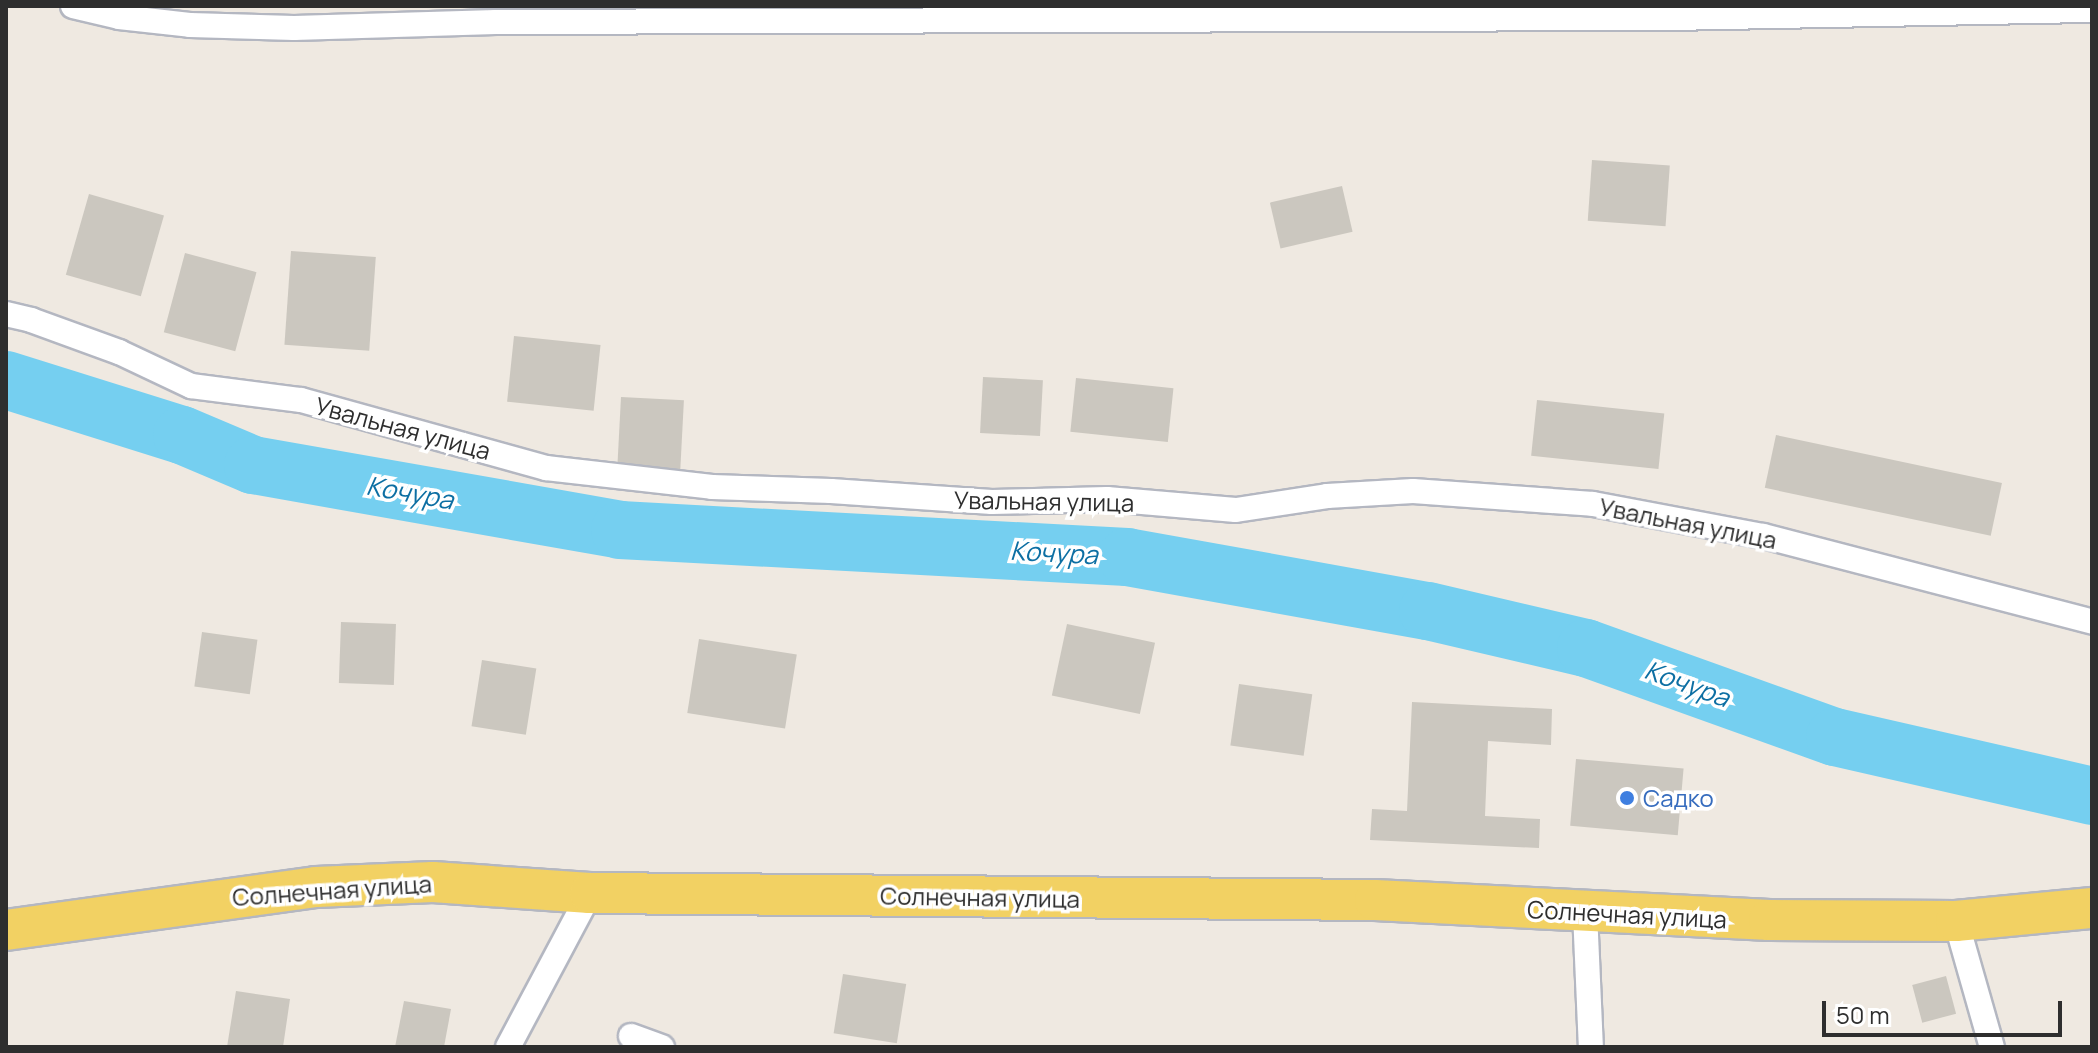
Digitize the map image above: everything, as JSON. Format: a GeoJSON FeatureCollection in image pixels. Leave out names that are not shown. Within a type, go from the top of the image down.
{"type":"FeatureCollection","features":[{"type":"Feature","properties":{"kind":"main road","name":"Солнечная улица"},"geometry":{"type":"LineString","coordinates":[[6,930],[316,887],[433,882],[590,893],[1375,900],[1769,920],[1956,921],[2092,908]]}},
{"type":"Feature","properties":{"kind":"street"},"geometry":{"type":"LineString","coordinates":[[73,6],[119,17],[176,23],[294,28],[496,22],[1654,18],[2092,10]]}},
{"type":"Feature","properties":{"kind":"street","name":"Увальная улица"},"geometry":{"type":"LineString","coordinates":[[6,314],[119,352],[191,386],[301,400],[546,468],[712,487],[992,502],[1107,499],[1236,510],[1327,496],[1413,491],[1593,504],[1763,536],[2092,622]]}},
{"type":"Feature","properties":{"kind":"street"},"geometry":{"type":"LineString","coordinates":[[508,1047],[590,893]]}},
{"type":"Feature","properties":{"kind":"street"},"geometry":{"type":"LineString","coordinates":[[1585,912],[1591,1047]]}},
{"type":"Feature","properties":{"kind":"street"},"geometry":{"type":"LineString","coordinates":[[1956,921],[1992,1047]]}},
{"type":"Feature","properties":{"kind":"street"},"geometry":{"type":"LineString","coordinates":[[631,1036],[662,1047]]}},
{"type":"Feature","properties":{"kind":"building"},"geometry":{"type":"Polygon","coordinates":[[[1592,160],[1670,165],[1666,226],[1588,221],[1592,160]]]}},
{"type":"Feature","properties":{"kind":"building"},"geometry":{"type":"Polygon","coordinates":[[[1342,186],[1353,232],[1280,248],[1270,203],[1342,186]]]}},
{"type":"Feature","properties":{"kind":"building"},"geometry":{"type":"Polygon","coordinates":[[[89,194],[164,215],[141,296],[66,275],[89,194]]]}},
{"type":"Feature","properties":{"kind":"building"},"geometry":{"type":"Polygon","coordinates":[[[291,251],[376,257],[369,351],[284,345],[291,251]]]}},
{"type":"Feature","properties":{"kind":"building"},"geometry":{"type":"Polygon","coordinates":[[[185,253],[256,272],[235,351],[164,332],[185,253]]]}},
{"type":"Feature","properties":{"kind":"building"},"geometry":{"type":"Polygon","coordinates":[[[514,336],[601,345],[594,411],[507,402],[514,336]]]}},
{"type":"Feature","properties":{"kind":"building"},"geometry":{"type":"Polygon","coordinates":[[[983,377],[1043,380],[1040,436],[980,433],[983,377]]]}},
{"type":"Feature","properties":{"kind":"building"},"geometry":{"type":"Polygon","coordinates":[[[1076,378],[1173,388],[1168,442],[1070,432],[1076,378]]]}},
{"type":"Feature","properties":{"kind":"building"},"geometry":{"type":"Polygon","coordinates":[[[621,397],[684,400],[680,469],[617,466],[621,397]]]}},
{"type":"Feature","properties":{"kind":"building"},"geometry":{"type":"Polygon","coordinates":[[[1537,400],[1664,413],[1658,469],[1531,456],[1537,400]]]}},
{"type":"Feature","properties":{"kind":"building"},"geometry":{"type":"Polygon","coordinates":[[[1776,435],[2002,483],[1991,536],[1765,488],[1776,435]]]}},
{"type":"Feature","properties":{"kind":"building"},"geometry":{"type":"Polygon","coordinates":[[[341,622],[396,624],[394,685],[339,683],[341,622]]]}},
{"type":"Feature","properties":{"kind":"building"},"geometry":{"type":"Polygon","coordinates":[[[1067,624],[1155,643],[1140,714],[1052,695],[1067,624]]]}},
{"type":"Feature","properties":{"kind":"building"},"geometry":{"type":"Polygon","coordinates":[[[202,632],[257,640],[250,694],[194,686],[202,632]]]}},
{"type":"Feature","properties":{"kind":"building"},"geometry":{"type":"Polygon","coordinates":[[[699,639],[797,654],[785,729],[687,713],[699,639]]]}},
{"type":"Feature","properties":{"kind":"building"},"geometry":{"type":"Polygon","coordinates":[[[482,660],[536,669],[526,735],[472,726],[482,660]]]}},
{"type":"Feature","properties":{"kind":"building"},"geometry":{"type":"Polygon","coordinates":[[[1239,684],[1312,694],[1304,756],[1230,745],[1239,684]]]}},
{"type":"Feature","properties":{"kind":"building"},"geometry":{"type":"Polygon","coordinates":[[[1412,702],[1552,709],[1551,745],[1488,741],[1485,816],[1540,819],[1539,848],[1370,840],[1372,809],[1407,811],[1412,702]]]}},
{"type":"Feature","properties":{"kind":"building","name":"Садко"},"geometry":{"type":"Polygon","coordinates":[[[1576,759],[1684,768],[1678,835],[1570,826],[1576,759]]]}},
{"type":"Feature","properties":{"kind":"building"},"geometry":{"type":"Polygon","coordinates":[[[843,974],[906,984],[897,1043],[834,1033],[843,974]]]}},
{"type":"Feature","properties":{"kind":"building"},"geometry":{"type":"Polygon","coordinates":[[[1946,976],[1956,1014],[1922,1023],[1912,985],[1946,976]]]}},
{"type":"Feature","properties":{"kind":"building"},"geometry":{"type":"Polygon","coordinates":[[[236,991],[290,999],[283,1047],[227,1047],[236,991]]]}},
{"type":"Feature","properties":{"kind":"building"},"geometry":{"type":"Polygon","coordinates":[[[404,1001],[451,1009],[444,1047],[395,1047],[404,1001]]]}},
{"type":"Feature","properties":{"kind":"waterway","name":"Кочура"},"geometry":{"type":"LineString","coordinates":[[6,380],[182,435],[253,465],[620,530],[1127,557],[1428,611],[1586,648],[1835,737],[2092,796]]}},
{"type":"Feature","properties":{"kind":"place","name":"Садко"},"geometry":{"type":"Point","coordinates":[1627,798]}}]}
